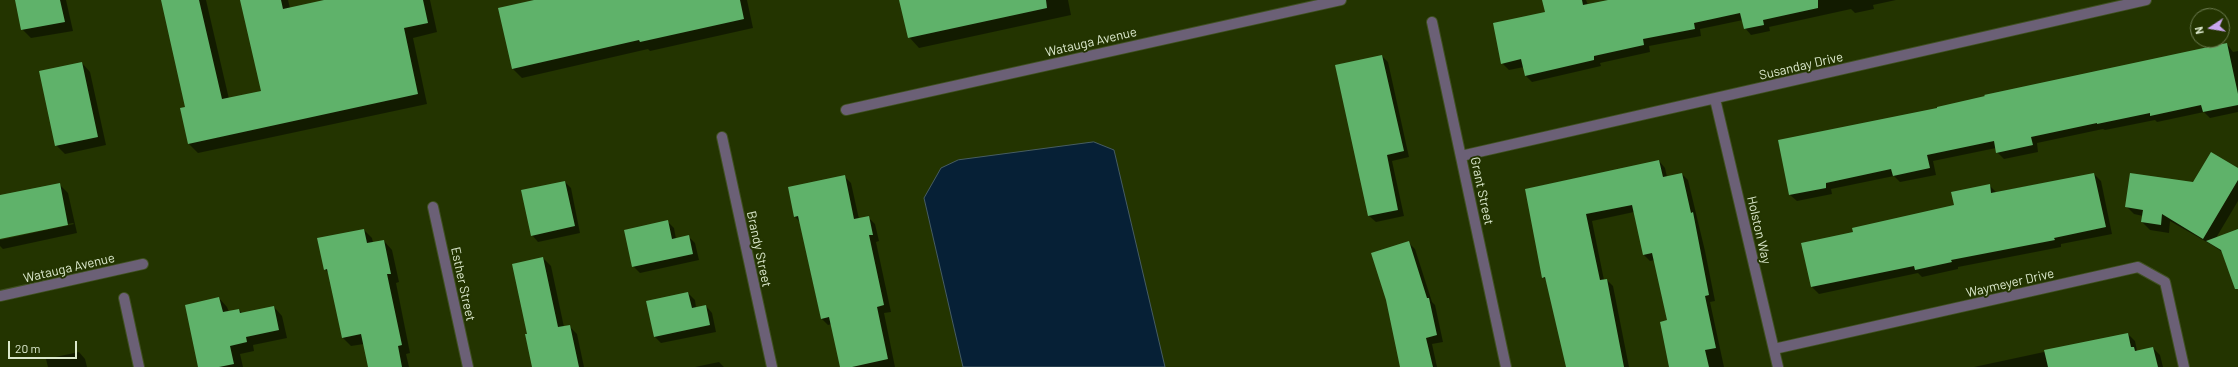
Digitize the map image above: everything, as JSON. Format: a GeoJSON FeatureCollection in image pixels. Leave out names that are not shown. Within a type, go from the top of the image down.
{"type":"FeatureCollection","features":[{"type":"Feature","properties":{"kind":"street","name":"Watauga Avenue"},"geometry":{"type":"LineString","coordinates":[[846,110],[1341,0]]}},
{"type":"Feature","properties":{"kind":"street","name":"Susanday Drive"},"geometry":{"type":"LineString","coordinates":[[1461,156],[2146,0]]}},
{"type":"Feature","properties":{"kind":"street","name":"Grant Street"},"geometry":{"type":"LineString","coordinates":[[1432,22],[1506,367]]}},
{"type":"Feature","properties":{"kind":"street","name":"Holston Way"},"geometry":{"type":"LineString","coordinates":[[1715,99],[1778,367]]}},
{"type":"Feature","properties":{"kind":"street","name":"Brandy Street"},"geometry":{"type":"LineString","coordinates":[[722,137],[772,367]]}},
{"type":"Feature","properties":{"kind":"street","name":"Esther Street"},"geometry":{"type":"LineString","coordinates":[[432,207],[468,367]]}},
{"type":"Feature","properties":{"kind":"street","name":"Watauga Avenue"},"geometry":{"type":"LineString","coordinates":[[0,296],[143,264]]}},
{"type":"Feature","properties":{"kind":"street","name":"Waymeyer Drive"},"geometry":{"type":"LineString","coordinates":[[1774,349],[2138,267],[2165,282],[2184,367]]}},
{"type":"Feature","properties":{"kind":"street"},"geometry":{"type":"LineString","coordinates":[[124,298],[139,367]]}},
{"type":"Feature","properties":{"kind":"water"},"geometry":{"type":"Polygon","coordinates":[[[1094,142],[1114,150],[1165,367],[963,367],[924,198],[941,168],[958,160],[1094,142]]]}},
{"type":"Feature","properties":{"kind":"building"},"geometry":{"type":"Polygon","coordinates":[[[15,0],[60,0],[65,22],[21,30],[15,0]]]}},
{"type":"Feature","properties":{"kind":"building"},"geometry":{"type":"Polygon","coordinates":[[[161,0],[199,0],[222,99],[261,91],[240,0],[281,0],[283,9],[324,0],[423,0],[428,23],[404,28],[418,94],[188,144],[180,108],[185,107],[161,0]]]}},
{"type":"Feature","properties":{"kind":"building"},"geometry":{"type":"Polygon","coordinates":[[[534,0],[740,0],[744,19],[640,42],[639,40],[512,69],[498,8],[534,0]]]}},
{"type":"Feature","properties":{"kind":"building"},"geometry":{"type":"Polygon","coordinates":[[[899,0],[1046,0],[1047,8],[908,38],[899,0]]]}},
{"type":"Feature","properties":{"kind":"building"},"geometry":{"type":"Polygon","coordinates":[[[1542,0],[1582,0],[1583,5],[1608,0],[1818,0],[1818,8],[1763,20],[1764,25],[1744,29],[1740,13],[1694,23],[1695,29],[1643,39],[1644,45],[1594,56],[1594,60],[1525,76],[1521,59],[1501,64],[1493,23],[1545,12],[1542,0]]]}},
{"type":"Feature","properties":{"kind":"building"},"geometry":{"type":"Polygon","coordinates":[[[2204,48],[2228,48],[2238,94],[2238,105],[2203,112],[2201,105],[2150,116],[2150,113],[2097,123],[2031,137],[2033,145],[1996,153],[1994,141],[1927,155],[1930,168],[1893,176],[1891,169],[1826,183],[1826,188],[1789,195],[1778,140],[1937,108],[1985,96],[1984,95],[2204,48]]]}},
{"type":"Feature","properties":{"kind":"building"},"geometry":{"type":"Polygon","coordinates":[[[1382,55],[1404,151],[1387,155],[1398,210],[1368,216],[1335,65],[1382,55]]]}},
{"type":"Feature","properties":{"kind":"building"},"geometry":{"type":"Polygon","coordinates":[[[82,62],[98,137],[55,146],[39,71],[82,62]]]}},
{"type":"Feature","properties":{"kind":"building"},"geometry":{"type":"Polygon","coordinates":[[[2211,152],[2238,168],[2238,180],[2203,239],[2162,214],[2161,225],[2141,222],[2143,210],[2125,207],[2130,173],[2193,182],[2211,152]]]}},
{"type":"Feature","properties":{"kind":"building"},"geometry":{"type":"Polygon","coordinates":[[[1659,160],[1663,177],[1682,173],[1691,213],[1693,212],[1709,295],[1705,296],[1716,348],[1705,350],[1709,367],[1669,367],[1660,322],[1667,320],[1652,253],[1643,255],[1632,205],[1586,214],[1600,280],[1607,279],[1624,367],[1566,367],[1545,277],[1542,278],[1525,189],[1659,160]]]}},
{"type":"Feature","properties":{"kind":"building"},"geometry":{"type":"Polygon","coordinates":[[[2094,173],[2106,227],[2054,238],[2055,240],[1951,260],[1952,262],[1915,270],[1914,266],[1811,287],[1801,243],[1853,232],[1852,228],[1954,205],[1951,192],[1990,184],[1991,193],[2094,173]]]}},
{"type":"Feature","properties":{"kind":"building"},"geometry":{"type":"Polygon","coordinates":[[[845,175],[854,219],[869,216],[873,235],[869,235],[884,305],[877,307],[888,359],[852,367],[840,367],[829,317],[821,319],[798,216],[794,217],[788,187],[845,175]]]}},
{"type":"Feature","properties":{"kind":"building"},"geometry":{"type":"Polygon","coordinates":[[[565,181],[575,226],[531,236],[521,190],[565,181]]]}},
{"type":"Feature","properties":{"kind":"building"},"geometry":{"type":"Polygon","coordinates":[[[60,183],[68,225],[0,239],[0,195],[60,183]]]}},
{"type":"Feature","properties":{"kind":"building"},"geometry":{"type":"Polygon","coordinates":[[[668,220],[672,239],[689,235],[693,254],[632,267],[624,230],[668,220]]]}},
{"type":"Feature","properties":{"kind":"building"},"geometry":{"type":"Polygon","coordinates":[[[364,229],[367,243],[384,240],[391,274],[387,274],[402,345],[398,346],[402,367],[368,367],[361,334],[342,338],[327,269],[324,270],[317,238],[364,229]]]}},
{"type":"Feature","properties":{"kind":"building"},"geometry":{"type":"Polygon","coordinates":[[[2238,229],[2238,289],[2235,289],[2221,250],[2206,241],[2238,229]]]}},
{"type":"Feature","properties":{"kind":"building"},"geometry":{"type":"Polygon","coordinates":[[[1409,241],[1427,298],[1429,298],[1437,335],[1426,338],[1433,367],[1400,367],[1386,300],[1371,253],[1409,241]]]}},
{"type":"Feature","properties":{"kind":"building"},"geometry":{"type":"Polygon","coordinates":[[[543,257],[558,327],[570,325],[579,367],[532,367],[525,334],[527,334],[512,264],[543,257]]]}},
{"type":"Feature","properties":{"kind":"building"},"geometry":{"type":"Polygon","coordinates":[[[688,292],[692,308],[706,305],[710,325],[654,337],[646,301],[688,292]]]}},
{"type":"Feature","properties":{"kind":"building"},"geometry":{"type":"Polygon","coordinates":[[[219,297],[223,312],[239,309],[240,313],[274,306],[279,330],[246,337],[247,342],[230,346],[234,364],[219,367],[198,367],[185,305],[219,297]]]}},
{"type":"Feature","properties":{"kind":"building"},"geometry":{"type":"Polygon","coordinates":[[[2128,333],[2131,347],[2134,347],[2135,351],[2153,347],[2158,367],[2048,367],[2044,350],[2128,333]]]}}]}
